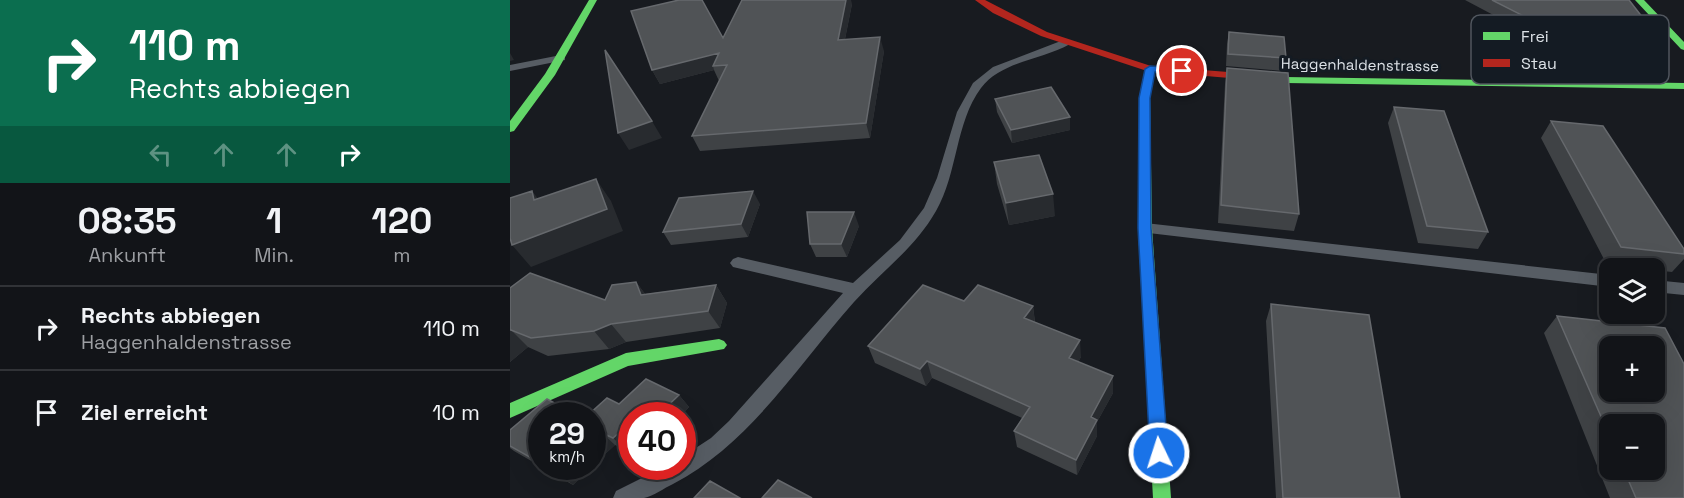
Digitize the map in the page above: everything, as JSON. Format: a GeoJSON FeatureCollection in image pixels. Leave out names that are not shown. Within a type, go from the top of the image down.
{"type":"FeatureCollection","features":[{"type":"Feature","properties":{"kind":"street"},"geometry":{"type":"LineString","coordinates":[[510,129],[561,58],[593,0]]}},
{"type":"Feature","properties":{"kind":"street","name":"Haggenhaldenstrasse"},"geometry":{"type":"LineString","coordinates":[[979,0],[1016,22],[1066,42],[1150,69],[1285,80],[1471,83]]}},
{"type":"Feature","properties":{"kind":"street"},"geometry":{"type":"LineString","coordinates":[[1639,0],[1653,15]]}},
{"type":"Feature","properties":{"kind":"street"},"geometry":{"type":"LineString","coordinates":[[1669,31],[1684,47]]}},
{"type":"Feature","properties":{"kind":"street"},"geometry":{"type":"LineString","coordinates":[[1150,69],[1145,98],[1144,228],[1162,498]]}},
{"type":"Feature","properties":{"kind":"street","name":"Haggenhaldenstrasse"},"geometry":{"type":"LineString","coordinates":[[1551,84],[1684,86]]}},
{"type":"Feature","properties":{"kind":"street"},"geometry":{"type":"LineString","coordinates":[[510,411],[626,360],[719,345]]}},
{"type":"Feature","properties":{"kind":"lane"},"geometry":{"type":"LineString","coordinates":[[623,498],[675,471],[717,445],[856,290],[896,253],[931,210],[950,165],[966,108],[978,85],[1000,67],[1054,50],[1066,42]]}},
{"type":"Feature","properties":{"kind":"lane"},"geometry":{"type":"LineString","coordinates":[[510,68],[561,58]]}},
{"type":"Feature","properties":{"kind":"lane"},"geometry":{"type":"LineString","coordinates":[[1144,228],[1599,280]]}},
{"type":"Feature","properties":{"kind":"lane"},"geometry":{"type":"LineString","coordinates":[[738,263],[856,290]]}},
{"type":"Feature","properties":{"kind":"lane"},"geometry":{"type":"LineString","coordinates":[[1665,287],[1684,289]]}},
{"type":"Feature","properties":{"kind":"building"},"geometry":{"type":"Polygon","coordinates":[[[679,0],[702,0],[723,38],[742,0],[846,0],[838,40],[880,37],[866,123],[692,136],[727,65],[713,66],[719,53],[652,70],[631,11],[679,0]]]}},
{"type":"Feature","properties":{"kind":"building"},"geometry":{"type":"Polygon","coordinates":[[[1492,0],[1629,0],[1641,15],[1522,15],[1492,0]]]}},
{"type":"Feature","properties":{"kind":"building"},"geometry":{"type":"Polygon","coordinates":[[[1229,32],[1284,37],[1286,58],[1228,54],[1229,32]]]}},
{"type":"Feature","properties":{"kind":"building"},"geometry":{"type":"Polygon","coordinates":[[[605,50],[652,121],[618,133],[605,50]]]}},
{"type":"Feature","properties":{"kind":"building"},"geometry":{"type":"Polygon","coordinates":[[[1227,68],[1288,73],[1299,214],[1221,205],[1227,68]]]}},
{"type":"Feature","properties":{"kind":"building"},"geometry":{"type":"Polygon","coordinates":[[[1051,87],[1070,117],[1011,130],[995,99],[1051,87]]]}},
{"type":"Feature","properties":{"kind":"building"},"geometry":{"type":"Polygon","coordinates":[[[1394,107],[1444,111],[1488,232],[1427,226],[1394,107]]]}},
{"type":"Feature","properties":{"kind":"building"},"geometry":{"type":"Polygon","coordinates":[[[1551,121],[1603,126],[1684,249],[1684,254],[1621,247],[1551,121]]]}},
{"type":"Feature","properties":{"kind":"building"},"geometry":{"type":"Polygon","coordinates":[[[1039,155],[1053,194],[1006,203],[994,162],[1039,155]]]}},
{"type":"Feature","properties":{"kind":"building"},"geometry":{"type":"Polygon","coordinates":[[[596,179],[607,209],[512,245],[510,198],[532,191],[534,200],[596,179]]]}},
{"type":"Feature","properties":{"kind":"building"},"geometry":{"type":"Polygon","coordinates":[[[753,191],[741,224],[663,232],[679,198],[753,191]]]}},
{"type":"Feature","properties":{"kind":"building"},"geometry":{"type":"Polygon","coordinates":[[[807,212],[854,212],[841,244],[810,244],[807,212]]]}},
{"type":"Feature","properties":{"kind":"building"},"geometry":{"type":"Polygon","coordinates":[[[530,273],[605,300],[612,285],[636,282],[641,295],[716,285],[708,311],[611,324],[594,331],[531,338],[510,330],[510,288],[530,273]]]}},
{"type":"Feature","properties":{"kind":"building"},"geometry":{"type":"Polygon","coordinates":[[[923,285],[964,301],[978,285],[1033,306],[1024,318],[1080,340],[1069,358],[1113,376],[1091,417],[1097,420],[1076,460],[1014,431],[1030,407],[927,361],[920,369],[868,346],[923,285]]]}},
{"type":"Feature","properties":{"kind":"building"},"geometry":{"type":"Polygon","coordinates":[[[1271,304],[1369,315],[1400,498],[1283,498],[1271,304]]]}},
{"type":"Feature","properties":{"kind":"building"},"geometry":{"type":"Polygon","coordinates":[[[1557,316],[1599,321],[1599,324],[1629,324],[1665,328],[1684,364],[1684,498],[1636,498],[1628,480],[1665,480],[1665,414],[1600,414],[1557,316]]]}},
{"type":"Feature","properties":{"kind":"building"},"geometry":{"type":"Polygon","coordinates":[[[646,379],[679,395],[672,402],[621,402],[646,379]]]}},
{"type":"Feature","properties":{"kind":"building"},"geometry":{"type":"Polygon","coordinates":[[[607,398],[618,404],[618,434],[613,438],[606,435],[606,402],[603,402],[607,398]]]}},
{"type":"Feature","properties":{"kind":"building"},"geometry":{"type":"Polygon","coordinates":[[[528,415],[528,456],[510,446],[510,430],[528,415]]]}},
{"type":"Feature","properties":{"kind":"building"},"geometry":{"type":"Polygon","coordinates":[[[778,480],[812,498],[762,498],[778,480]]]}},
{"type":"Feature","properties":{"kind":"building"},"geometry":{"type":"Polygon","coordinates":[[[710,481],[740,498],[694,498],[710,481]]]}},
{"type":"Feature","properties":{"kind":"traffic: fast"},"geometry":{"type":"LineString","coordinates":[[510,129],[550,75],[593,0]]}},
{"type":"Feature","properties":{"kind":"traffic: fast"},"geometry":{"type":"LineString","coordinates":[[1639,0],[1653,15]]}},
{"type":"Feature","properties":{"kind":"traffic: fast"},"geometry":{"type":"LineString","coordinates":[[1669,31],[1684,47]]}},
{"type":"Feature","properties":{"kind":"traffic: fast"},"geometry":{"type":"LineString","coordinates":[[1150,69],[1145,98],[1145,228],[1162,498]]}},
{"type":"Feature","properties":{"kind":"traffic: fast"},"geometry":{"type":"LineString","coordinates":[[1241,76],[1285,80],[1471,83]]}},
{"type":"Feature","properties":{"kind":"traffic: fast"},"geometry":{"type":"LineString","coordinates":[[1551,84],[1684,86]]}},
{"type":"Feature","properties":{"kind":"traffic: fast"},"geometry":{"type":"LineString","coordinates":[[510,411],[626,360],[719,345]]}},
{"type":"Feature","properties":{"kind":"traffic: jam"},"geometry":{"type":"LineString","coordinates":[[979,0],[996,11],[1044,34],[1150,69],[1241,76]]}},
{"type":"Feature","properties":{"kind":"route"},"geometry":{"type":"LineString","coordinates":[[1159,453],[1144,228],[1145,98],[1150,69],[1182,71]]}}]}
